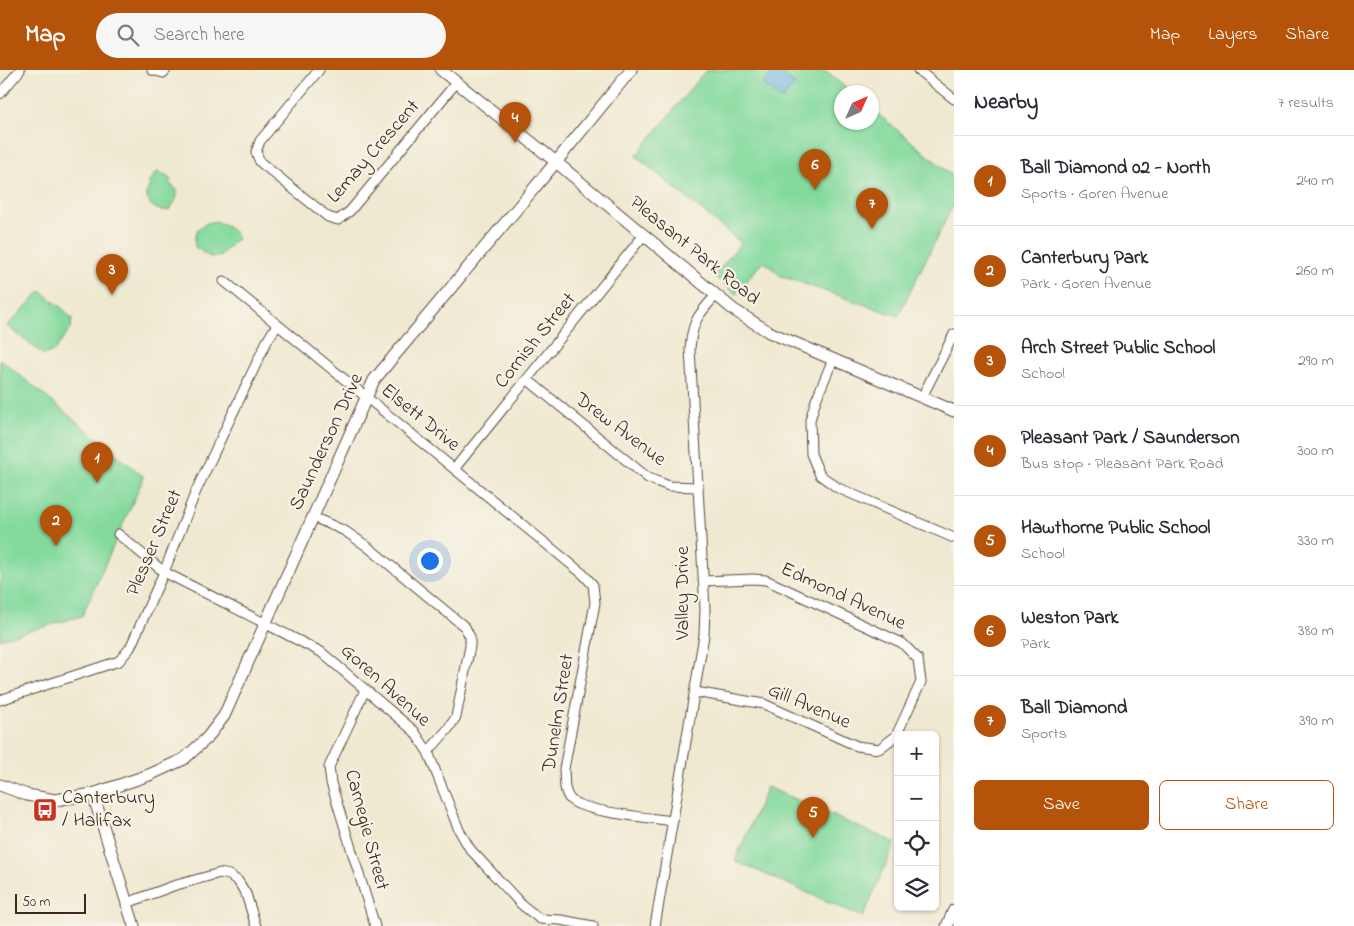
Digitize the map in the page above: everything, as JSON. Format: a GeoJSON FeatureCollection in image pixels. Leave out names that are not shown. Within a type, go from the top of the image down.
{"type":"FeatureCollection","features":[{"type":"Feature","properties":{"kind":"street"},"geometry":{"type":"LineString","coordinates":[[0,94],[20,70]]}},
{"type":"Feature","properties":{"kind":"street"},"geometry":{"type":"LineString","coordinates":[[152,70],[163,73],[166,70]]}},
{"type":"Feature","properties":{"kind":"street","name":"Lemay Crescent"},"geometry":{"type":"LineString","coordinates":[[319,70],[260,141],[256,152],[260,162],[328,217],[338,220],[350,211],[456,83]]}},
{"type":"Feature","properties":{"kind":"street","name":"Pleasant Park Road"},"geometry":{"type":"LineString","coordinates":[[441,70],[556,162],[734,310],[769,332],[954,411]]}},
{"type":"Feature","properties":{"kind":"street","name":"Saunderson Drive"},"geometry":{"type":"LineString","coordinates":[[0,785],[28,796],[54,800],[92,794],[149,775],[184,759],[207,738],[224,716],[374,380],[631,70]]}},
{"type":"Feature","properties":{"kind":"street"},"geometry":{"type":"LineString","coordinates":[[918,70],[954,99]]}},
{"type":"Feature","properties":{"kind":"street","name":"Cornish Street"},"geometry":{"type":"LineString","coordinates":[[455,468],[643,236]]}},
{"type":"Feature","properties":{"kind":"street","name":"Elsett Drive"},"geometry":{"type":"LineString","coordinates":[[224,281],[455,468],[583,574],[593,585]]}},
{"type":"Feature","properties":{"kind":"street","name":"Valley Drive"},"geometry":{"type":"LineString","coordinates":[[655,926],[704,635],[705,609],[690,348],[691,332],[695,320],[716,295]]}},
{"type":"Feature","properties":{"kind":"street","name":"Plesser Street"},"geometry":{"type":"LineString","coordinates":[[0,700],[119,661],[130,648],[164,572],[196,490],[267,341],[277,325]]}},
{"type":"Feature","properties":{"kind":"street"},"geometry":{"type":"LineString","coordinates":[[922,397],[954,334]]}},
{"type":"Feature","properties":{"kind":"street"},"geometry":{"type":"LineString","coordinates":[[833,359],[810,420],[811,454],[820,475],[838,488],[954,538]]}},
{"type":"Feature","properties":{"kind":"street","name":"Drew Avenue"},"geometry":{"type":"LineString","coordinates":[[528,380],[648,478],[670,486],[698,487]]}},
{"type":"Feature","properties":{"kind":"street"},"geometry":{"type":"LineString","coordinates":[[313,517],[345,531],[368,547],[465,627],[470,637],[470,646],[456,717],[428,752]]}},
{"type":"Feature","properties":{"kind":"street","name":"Goren Avenue"},"geometry":{"type":"LineString","coordinates":[[118,534],[164,572],[321,652],[414,732],[428,752],[459,830],[470,850],[522,905],[540,923],[561,920],[594,926]]}},
{"type":"Feature","properties":{"kind":"street","name":"Edmond Avenue"},"geometry":{"type":"LineString","coordinates":[[703,581],[766,580],[902,642],[918,659],[921,682],[896,736],[879,749]]}},
{"type":"Feature","properties":{"kind":"street","name":"Dunelm Street"},"geometry":{"type":"LineString","coordinates":[[593,585],[595,603],[564,769],[565,791],[571,801],[585,807],[673,821]]}},
{"type":"Feature","properties":{"kind":"street","name":"Carnegie Street"},"geometry":{"type":"LineString","coordinates":[[365,690],[329,767],[330,783],[375,926]]}},
{"type":"Feature","properties":{"kind":"street","name":"Gill Avenue"},"geometry":{"type":"LineString","coordinates":[[695,692],[764,704],[857,746],[879,749]]}},
{"type":"Feature","properties":{"kind":"street"},"geometry":{"type":"LineString","coordinates":[[92,794],[134,926]]}},
{"type":"Feature","properties":{"kind":"street"},"geometry":{"type":"LineString","coordinates":[[127,903],[173,886],[220,873],[229,875],[238,881],[246,894],[256,926]]}},
{"type":"Feature","properties":{"kind":"street"},"geometry":{"type":"LineString","coordinates":[[947,926],[954,910]]}},
{"type":"Feature","properties":{"kind":"green space"},"geometry":{"type":"Polygon","coordinates":[[[706,70],[824,70],[842,85],[834,85],[834,130],[879,130],[879,115],[954,177],[954,203],[898,316],[781,276],[763,261],[736,294],[714,276],[741,243],[636,156],[706,70]]]}},
{"type":"Feature","properties":{"kind":"green space"},"geometry":{"type":"Polygon","coordinates":[[[157,172],[161,172],[171,180],[169,183],[177,190],[174,203],[169,210],[157,209],[151,205],[147,198],[146,194],[150,185],[148,183],[157,172]]]}},
{"type":"Feature","properties":{"kind":"green space"},"geometry":{"type":"Polygon","coordinates":[[[216,221],[228,227],[237,235],[237,239],[220,256],[210,257],[195,247],[195,236],[202,226],[216,221]]]}},
{"type":"Feature","properties":{"kind":"green space"},"geometry":{"type":"Polygon","coordinates":[[[41,291],[72,318],[71,328],[55,350],[44,355],[7,326],[41,291]]]}},
{"type":"Feature","properties":{"kind":"green space"},"geometry":{"type":"Polygon","coordinates":[[[0,359],[144,477],[82,616],[0,639],[0,359]]]}},
{"type":"Feature","properties":{"kind":"green space"},"geometry":{"type":"Polygon","coordinates":[[[767,787],[894,843],[863,917],[735,861],[767,787]]]}},
{"type":"Feature","properties":{"kind":"water"},"geometry":{"type":"Polygon","coordinates":[[[774,70],[777,70],[795,84],[782,100],[762,84],[774,70]]]}},
{"type":"Feature","properties":{"kind":"place","name":"Pleasant Park / Saunderson"},"geometry":{"type":"Point","coordinates":[515,143]}},
{"type":"Feature","properties":{"kind":"place","name":"Weston Park"},"geometry":{"type":"Point","coordinates":[815,190]}},
{"type":"Feature","properties":{"kind":"place","name":"Ball Diamond"},"geometry":{"type":"Point","coordinates":[872,229]}},
{"type":"Feature","properties":{"kind":"place","name":"Arch Street Public School"},"geometry":{"type":"Point","coordinates":[112,295]}},
{"type":"Feature","properties":{"kind":"place","name":"Ball Diamond 02 - North"},"geometry":{"type":"Point","coordinates":[97,483]}},
{"type":"Feature","properties":{"kind":"place","name":"Canterbury Park"},"geometry":{"type":"Point","coordinates":[56,546]}},
{"type":"Feature","properties":{"kind":"place","name":"Canterbury / Halifax"},"geometry":{"type":"Point","coordinates":[45,810]}},
{"type":"Feature","properties":{"kind":"place","name":"Hawthorne Public School"},"geometry":{"type":"Point","coordinates":[813,838]}}]}
